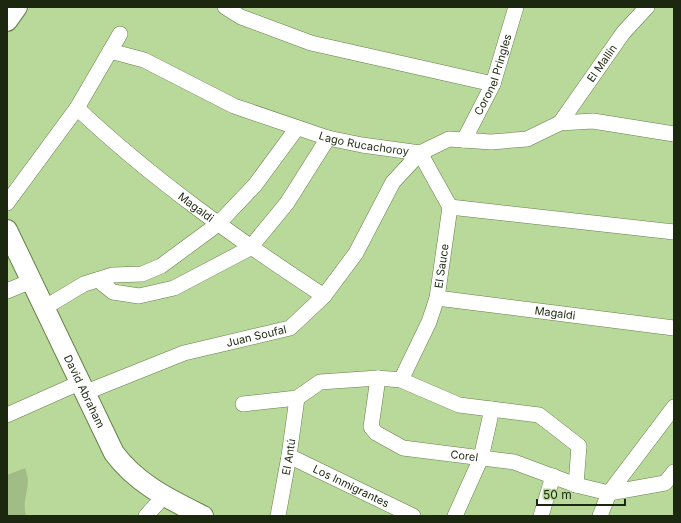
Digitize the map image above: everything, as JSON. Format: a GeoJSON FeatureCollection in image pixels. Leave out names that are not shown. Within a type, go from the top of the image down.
{"type":"FeatureCollection","features":[{"type":"Feature","properties":{"kind":"main road"},"geometry":{"type":"LineString","coordinates":[[7,21],[17,7]]}},
{"type":"Feature","properties":{"kind":"main road","name":"David Abraham"},"geometry":{"type":"LineString","coordinates":[[9,238],[106,439],[124,466],[136,478],[164,496],[203,516]]}},
{"type":"Feature","properties":{"kind":"street"},"geometry":{"type":"LineString","coordinates":[[225,7],[242,12],[311,42],[493,84]]}},
{"type":"Feature","properties":{"kind":"street","name":"Coronel Pringles"},"geometry":{"type":"LineString","coordinates":[[464,140],[493,84],[516,7]]}},
{"type":"Feature","properties":{"kind":"street","name":"El Mallín"},"geometry":{"type":"LineString","coordinates":[[560,123],[623,33],[648,7]]}},
{"type":"Feature","properties":{"kind":"street"},"geometry":{"type":"LineString","coordinates":[[7,203],[77,108],[120,34]]}},
{"type":"Feature","properties":{"kind":"street","name":"Lago Rucachoroy"},"geometry":{"type":"LineString","coordinates":[[110,51],[144,60],[234,106],[328,138],[362,145],[420,153],[449,139],[491,142],[528,139],[560,123],[593,121],[674,134]]}},
{"type":"Feature","properties":{"kind":"street","name":"Magaldi"},"geometry":{"type":"LineString","coordinates":[[77,108],[101,131],[218,224],[250,248],[324,296]]}},
{"type":"Feature","properties":{"kind":"street"},"geometry":{"type":"LineString","coordinates":[[44,308],[84,284],[113,275],[142,274],[161,266],[218,224],[255,185],[296,128]]}},
{"type":"Feature","properties":{"kind":"street"},"geometry":{"type":"LineString","coordinates":[[98,280],[113,292],[139,296],[174,288],[250,248],[287,203],[328,138]]}},
{"type":"Feature","properties":{"kind":"street"},"geometry":{"type":"LineString","coordinates":[[420,153],[450,207],[674,232]]}},
{"type":"Feature","properties":{"kind":"street","name":"Juan Soufal"},"geometry":{"type":"LineString","coordinates":[[7,415],[184,353],[290,328],[324,296],[356,253],[393,182],[420,153]]}},
{"type":"Feature","properties":{"kind":"street","name":"El Sauce"},"geometry":{"type":"LineString","coordinates":[[401,380],[429,322],[437,298],[450,207]]}},
{"type":"Feature","properties":{"kind":"street"},"geometry":{"type":"LineString","coordinates":[[7,290],[31,281]]}},
{"type":"Feature","properties":{"kind":"street","name":"Magaldi"},"geometry":{"type":"LineString","coordinates":[[437,298],[674,328]]}},
{"type":"Feature","properties":{"kind":"street"},"geometry":{"type":"LineString","coordinates":[[243,404],[297,398],[320,382],[378,378],[401,380],[460,405],[539,415],[579,446],[576,485]]}},
{"type":"Feature","properties":{"kind":"street","name":"Corel"},"geometry":{"type":"LineString","coordinates":[[378,378],[370,421],[371,427],[376,433],[403,448],[514,462],[576,485],[609,493]]}},
{"type":"Feature","properties":{"kind":"street","name":"El Antú"},"geometry":{"type":"LineString","coordinates":[[278,516],[290,456],[297,398]]}},
{"type":"Feature","properties":{"kind":"street"},"geometry":{"type":"LineString","coordinates":[[600,516],[609,493],[674,407]]}},
{"type":"Feature","properties":{"kind":"street"},"geometry":{"type":"LineString","coordinates":[[455,516],[481,458],[492,409]]}},
{"type":"Feature","properties":{"kind":"street","name":"Los Inmigrantes"},"geometry":{"type":"LineString","coordinates":[[290,456],[413,516]]}},
{"type":"Feature","properties":{"kind":"street"},"geometry":{"type":"LineString","coordinates":[[541,516],[553,476]]}},
{"type":"Feature","properties":{"kind":"street"},"geometry":{"type":"LineString","coordinates":[[609,493],[671,482]]}},
{"type":"Feature","properties":{"kind":"street"},"geometry":{"type":"LineString","coordinates":[[146,516],[164,496]]}},
{"type":"Feature","properties":{"kind":"green space"},"geometry":{"type":"Polygon","coordinates":[[[25,468],[28,481],[25,503],[26,516],[7,516],[7,475],[25,468]]]}}]}
